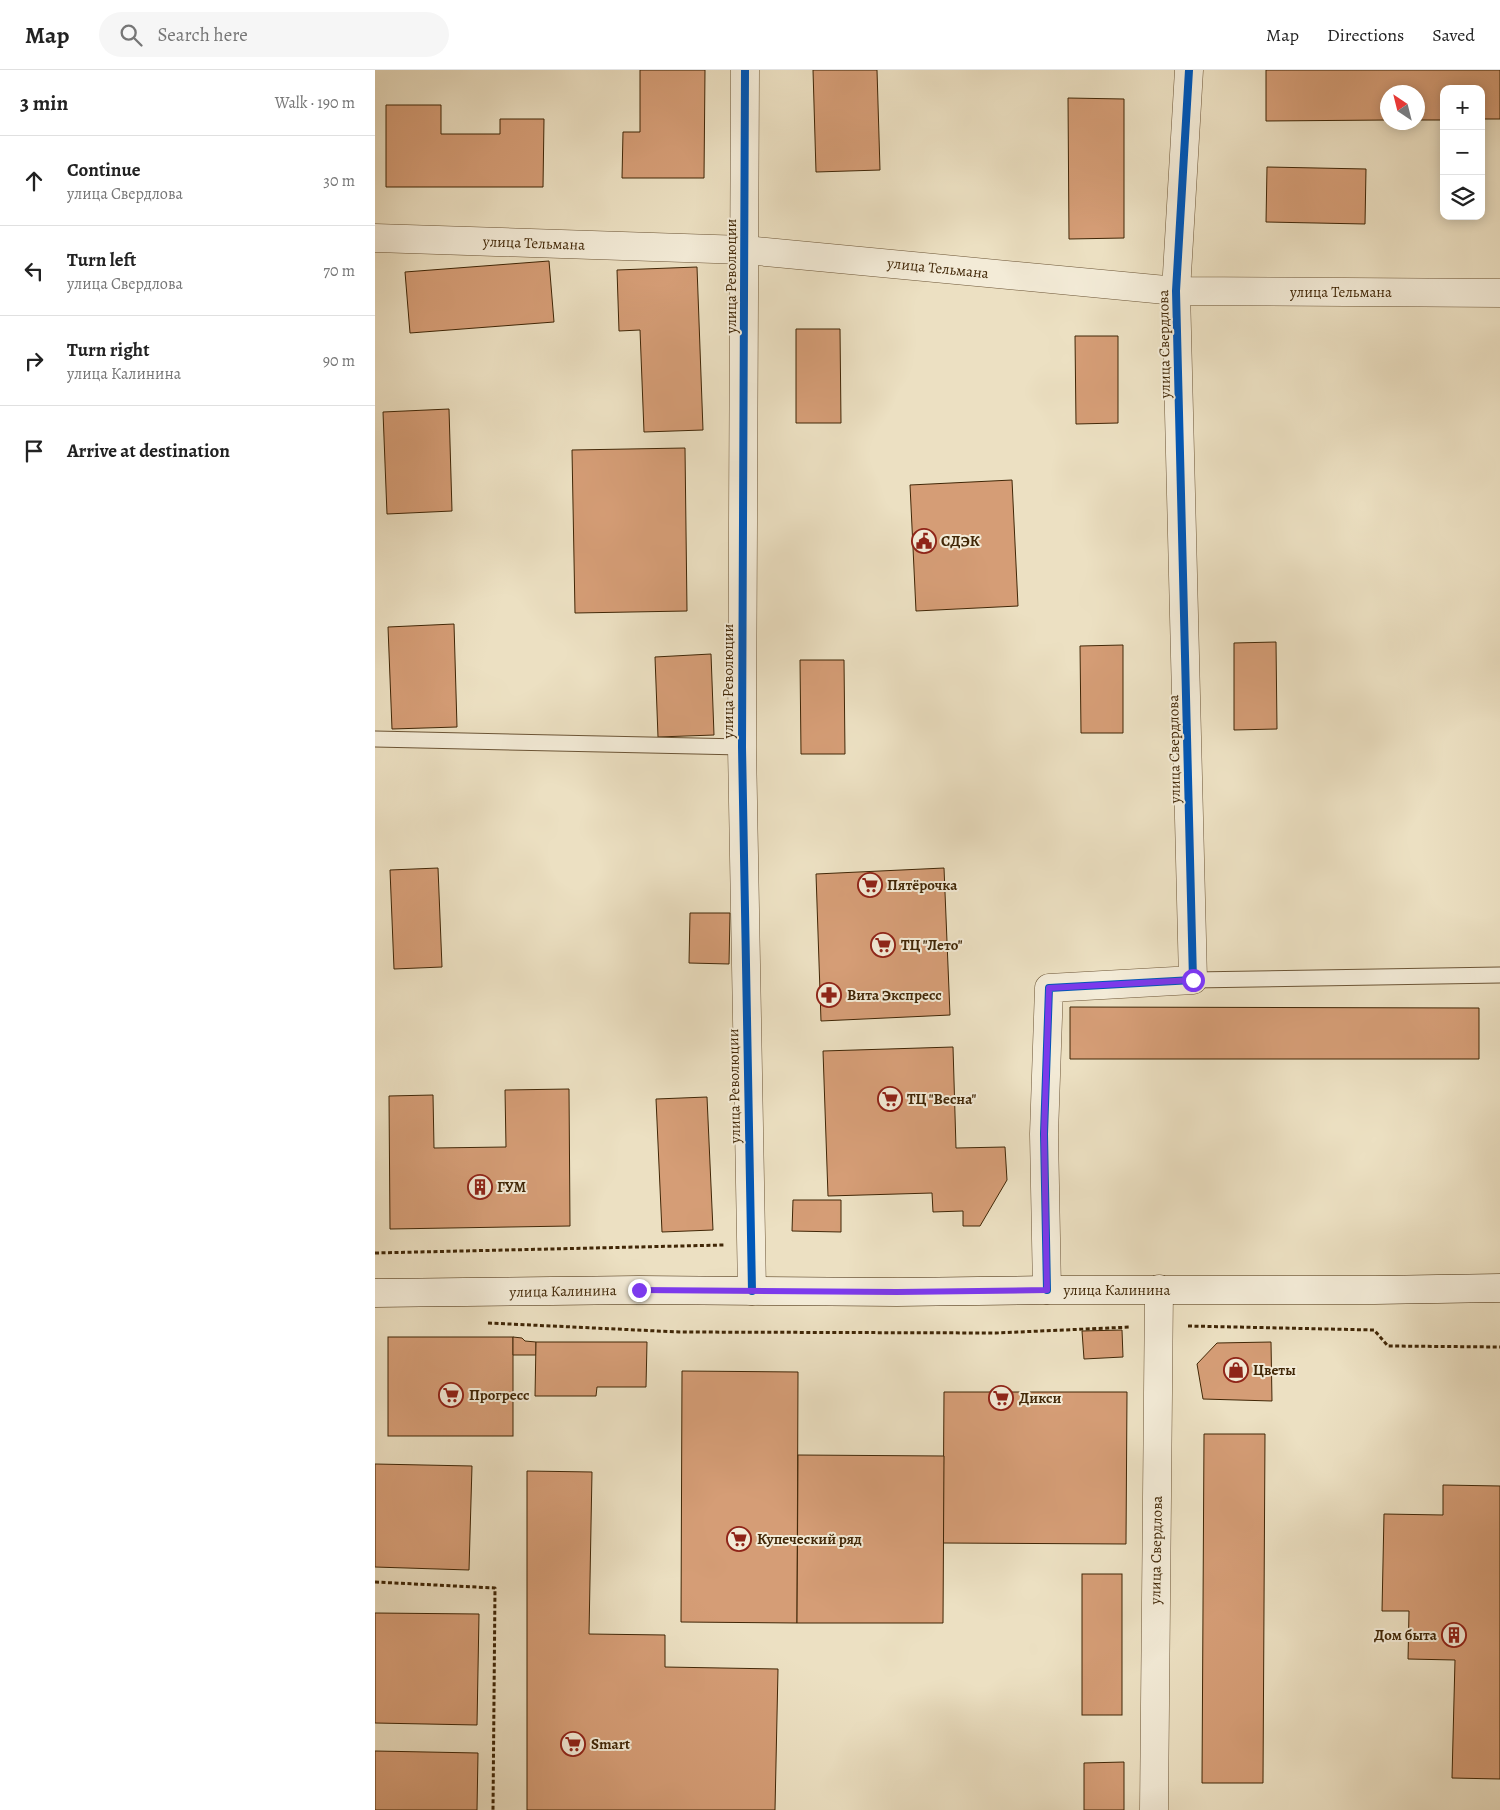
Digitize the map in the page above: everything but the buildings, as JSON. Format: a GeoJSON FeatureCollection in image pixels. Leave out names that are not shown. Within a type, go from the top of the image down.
{"type":"FeatureCollection","features":[{"type":"Feature","properties":{"kind":"street","name":"улица Революции"},"geometry":{"type":"LineString","coordinates":[[745,70],[742,747],[752,1291]]}},
{"type":"Feature","properties":{"kind":"street","name":"улица Свердлова"},"geometry":{"type":"LineString","coordinates":[[1189,70],[1175,291],[1193,980]]}},
{"type":"Feature","properties":{"kind":"street","name":"улица Тельмана"},"geometry":{"type":"LineString","coordinates":[[375,238],[745,250],[1175,291],[1500,293]]}},
{"type":"Feature","properties":{"kind":"street"},"geometry":{"type":"LineString","coordinates":[[1047,1290],[1044,1134],[1049,988],[1193,980]]}},
{"type":"Feature","properties":{"kind":"street","name":"улица Калинина"},"geometry":{"type":"LineString","coordinates":[[375,1293],[639,1290],[897,1292],[1500,1288]]}},
{"type":"Feature","properties":{"kind":"street","name":"улица Свердлова"},"geometry":{"type":"LineString","coordinates":[[1154,1810],[1159,1289]]}},
{"type":"Feature","properties":{"kind":"lane"},"geometry":{"type":"LineString","coordinates":[[375,739],[742,747]]}},
{"type":"Feature","properties":{"kind":"lane"},"geometry":{"type":"LineString","coordinates":[[1193,980],[1500,975]]}},
{"type":"Feature","properties":{"kind":"path"},"geometry":{"type":"LineString","coordinates":[[375,1252],[751,1244]]}},
{"type":"Feature","properties":{"kind":"path"},"geometry":{"type":"LineString","coordinates":[[483,1322],[709,1332],[996,1334],[1158,1326],[1374,1330],[1388,1346],[1500,1347]]}},
{"type":"Feature","properties":{"kind":"path"},"geometry":{"type":"LineString","coordinates":[[375,1582],[495,1588],[493,1810]]}},
{"type":"Feature","properties":{"kind":"cycle path"},"geometry":{"type":"LineString","coordinates":[[745,70],[742,747],[752,1291]]}},
{"type":"Feature","properties":{"kind":"cycle path"},"geometry":{"type":"LineString","coordinates":[[1047,1290],[1044,1134],[1049,988],[1193,980],[1176,291],[1189,70]]}},
{"type":"Feature","properties":{"kind":"place","name":"СДЭК"},"geometry":{"type":"Point","coordinates":[924,541]}},
{"type":"Feature","properties":{"kind":"place","name":"Пятёрочка"},"geometry":{"type":"Point","coordinates":[870,885]}},
{"type":"Feature","properties":{"kind":"place","name":"ТЦ \"Лето\""},"geometry":{"type":"Point","coordinates":[883,945]}},
{"type":"Feature","properties":{"kind":"place","name":"Вита Экспресс"},"geometry":{"type":"Point","coordinates":[829,995]}},
{"type":"Feature","properties":{"kind":"place","name":"ТЦ \"Весна\""},"geometry":{"type":"Point","coordinates":[890,1099]}},
{"type":"Feature","properties":{"kind":"place","name":"ГУМ"},"geometry":{"type":"Point","coordinates":[480,1187]}},
{"type":"Feature","properties":{"kind":"place","name":"Цветы"},"geometry":{"type":"Point","coordinates":[1236,1370]}},
{"type":"Feature","properties":{"kind":"place","name":"Прогресс"},"geometry":{"type":"Point","coordinates":[451,1395]}},
{"type":"Feature","properties":{"kind":"place","name":"Дикси"},"geometry":{"type":"Point","coordinates":[1001,1398]}},
{"type":"Feature","properties":{"kind":"place","name":"Купеческий ряд"},"geometry":{"type":"Point","coordinates":[739,1539]}},
{"type":"Feature","properties":{"kind":"place","name":"Дом быта"},"geometry":{"type":"Point","coordinates":[1454,1635]}},
{"type":"Feature","properties":{"kind":"place","name":"Smart"},"geometry":{"type":"Point","coordinates":[573,1744]}},
{"type":"Feature","properties":{"kind":"route"},"geometry":{"type":"LineString","coordinates":[[639,1290],[897,1292],[1047,1290],[1044,1134],[1049,988],[1193,980]]}}]}
